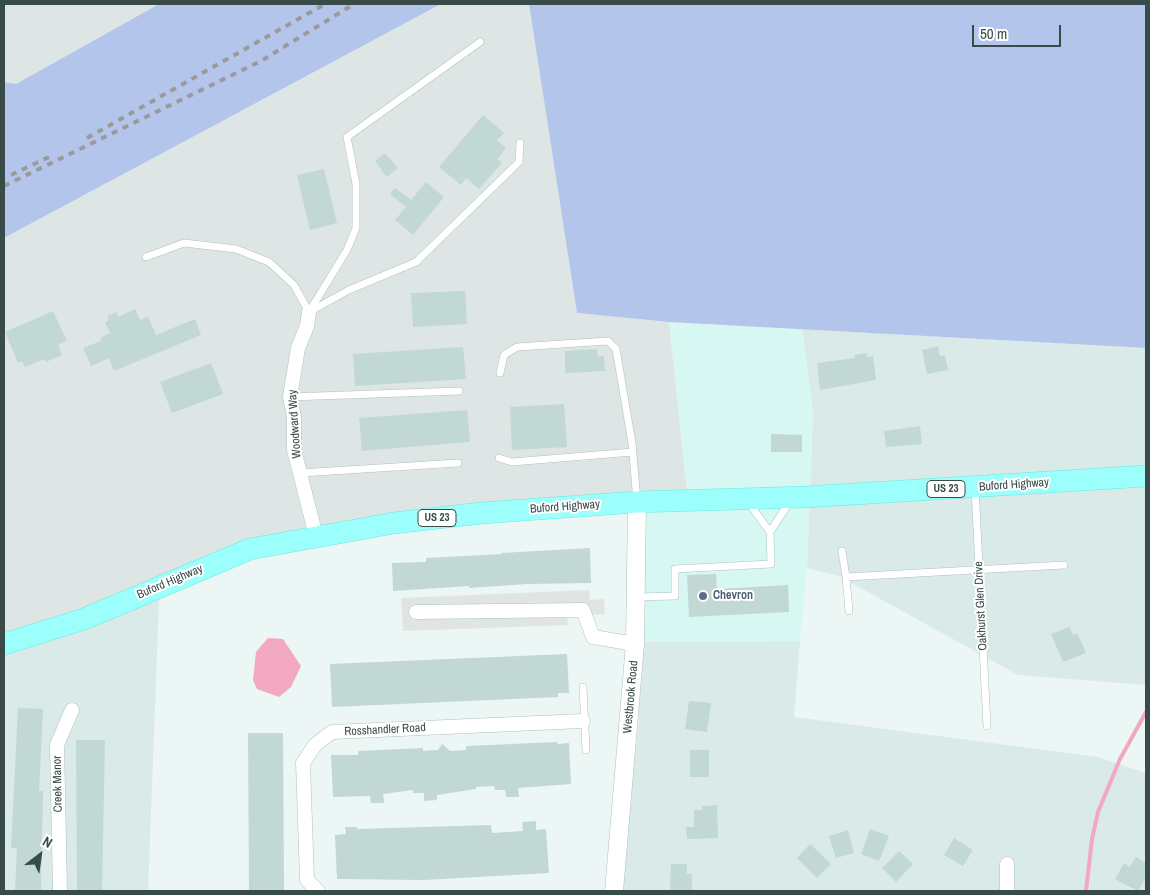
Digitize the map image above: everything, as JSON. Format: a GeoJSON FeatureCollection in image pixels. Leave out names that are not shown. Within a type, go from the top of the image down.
{"type":"FeatureCollection","features":[{"type":"Feature","properties":{"kind":"main road","name":"Buford Highway"},"geometry":{"type":"LineString","coordinates":[[4,644],[84,619],[250,549],[394,523],[482,513],[637,502],[792,497],[1146,476]]}},
{"type":"Feature","properties":{"kind":"street","name":"Woodward Way"},"geometry":{"type":"LineString","coordinates":[[309,312],[307,326],[298,348],[290,397],[294,418],[294,450],[316,536]]}},
{"type":"Feature","properties":{"kind":"street","name":"Westbrook Road"},"geometry":{"type":"LineString","coordinates":[[614,891],[635,644],[637,502]]}},
{"type":"Feature","properties":{"kind":"street"},"geometry":{"type":"LineString","coordinates":[[416,612],[583,610],[593,637],[635,644]]}},
{"type":"Feature","properties":{"kind":"street","name":"Creek Manor"},"geometry":{"type":"LineString","coordinates":[[60,891],[57,745],[72,710]]}},
{"type":"Feature","properties":{"kind":"street","name":"Rosshandler Road"},"geometry":{"type":"LineString","coordinates":[[318,891],[307,880],[303,763],[315,745],[332,732],[584,721]]}},
{"type":"Feature","properties":{"kind":"street"},"geometry":{"type":"LineString","coordinates":[[1007,864],[1007,891]]}},
{"type":"Feature","properties":{"kind":"lane"},"geometry":{"type":"LineString","coordinates":[[309,312],[347,250],[356,228],[356,184],[347,137],[480,42]]}},
{"type":"Feature","properties":{"kind":"lane"},"geometry":{"type":"LineString","coordinates":[[309,312],[349,290],[416,262],[520,162],[520,143]]}},
{"type":"Feature","properties":{"kind":"lane"},"geometry":{"type":"LineString","coordinates":[[146,256],[184,243],[236,249],[269,262],[294,285],[309,312]]}},
{"type":"Feature","properties":{"kind":"lane"},"geometry":{"type":"LineString","coordinates":[[500,373],[504,354],[518,347],[608,341],[616,349],[633,452],[637,502]]}},
{"type":"Feature","properties":{"kind":"lane"},"geometry":{"type":"LineString","coordinates":[[290,397],[459,391]]}},
{"type":"Feature","properties":{"kind":"lane"},"geometry":{"type":"LineString","coordinates":[[499,458],[512,462],[633,452]]}},
{"type":"Feature","properties":{"kind":"lane"},"geometry":{"type":"LineString","coordinates":[[300,472],[458,463]]}},
{"type":"Feature","properties":{"kind":"lane","name":"Oakhurst Glen Drive"},"geometry":{"type":"LineString","coordinates":[[975,487],[987,726]]}},
{"type":"Feature","properties":{"kind":"lane"},"geometry":{"type":"LineString","coordinates":[[636,597],[675,596],[675,569],[771,564],[770,532],[792,497]]}},
{"type":"Feature","properties":{"kind":"lane"},"geometry":{"type":"LineString","coordinates":[[746,499],[770,532]]}},
{"type":"Feature","properties":{"kind":"lane"},"geometry":{"type":"LineString","coordinates":[[842,551],[849,611]]}},
{"type":"Feature","properties":{"kind":"lane"},"geometry":{"type":"LineString","coordinates":[[846,577],[1064,565]]}},
{"type":"Feature","properties":{"kind":"lane"},"geometry":{"type":"LineString","coordinates":[[583,687],[586,750]]}},
{"type":"Feature","properties":{"kind":"shaded area"},"geometry":{"type":"Polygon","coordinates":[[[4,4],[159,4],[16,84],[4,82],[4,4]]]}},
{"type":"Feature","properties":{"kind":"shaded area"},"geometry":{"type":"Polygon","coordinates":[[[159,4],[441,4],[4,238],[4,82],[16,84],[159,4]]]}},
{"type":"Feature","properties":{"kind":"shaded area"},"geometry":{"type":"Polygon","coordinates":[[[441,4],[529,4],[577,313],[669,322],[687,493],[325,533],[4,643],[4,238],[441,4]]]}},
{"type":"Feature","properties":{"kind":"shaded area"},"geometry":{"type":"Polygon","coordinates":[[[529,4],[1146,4],[1146,348],[669,322],[577,313],[529,4]]]}},
{"type":"Feature","properties":{"kind":"shaded area"},"geometry":{"type":"Polygon","coordinates":[[[669,322],[802,329],[813,411],[807,568],[800,641],[639,642],[642,496],[687,493],[669,322]]]}},
{"type":"Feature","properties":{"kind":"shaded area"},"geometry":{"type":"Polygon","coordinates":[[[802,329],[1146,348],[1146,685],[1018,675],[839,576],[807,568],[813,411],[802,329]]]}},
{"type":"Feature","properties":{"kind":"shaded area"},"geometry":{"type":"Polygon","coordinates":[[[160,576],[148,891],[4,891],[4,643],[160,576]]]}},
{"type":"Feature","properties":{"kind":"shaded area"},"geometry":{"type":"Polygon","coordinates":[[[589,590],[590,600],[604,599],[605,614],[567,616],[568,625],[403,631],[401,598],[589,590]]]}},
{"type":"Feature","properties":{"kind":"shaded area"},"geometry":{"type":"Polygon","coordinates":[[[268,638],[283,639],[301,666],[291,687],[279,697],[257,689],[253,680],[256,652],[268,638]]]}},
{"type":"Feature","properties":{"kind":"shaded area"},"geometry":{"type":"Polygon","coordinates":[[[800,641],[794,717],[1098,757],[1146,773],[1146,891],[617,891],[639,723],[639,642],[800,641]]]}},
{"type":"Feature","properties":{"kind":"building"},"geometry":{"type":"Polygon","coordinates":[[[483,115],[504,133],[497,140],[506,148],[497,159],[502,163],[479,189],[466,178],[461,185],[439,167],[483,115]]]}},
{"type":"Feature","properties":{"kind":"building"},"geometry":{"type":"Polygon","coordinates":[[[385,153],[398,168],[387,177],[375,161],[385,153]]]}},
{"type":"Feature","properties":{"kind":"building"},"geometry":{"type":"Polygon","coordinates":[[[324,169],[337,223],[310,230],[297,175],[324,169]]]}},
{"type":"Feature","properties":{"kind":"building"},"geometry":{"type":"Polygon","coordinates":[[[426,182],[444,197],[413,235],[395,220],[406,207],[390,194],[395,188],[411,200],[426,182]]]}},
{"type":"Feature","properties":{"kind":"building"},"geometry":{"type":"Polygon","coordinates":[[[465,291],[467,324],[413,327],[411,293],[465,291]]]}},
{"type":"Feature","properties":{"kind":"building"},"geometry":{"type":"Polygon","coordinates":[[[135,309],[140,320],[148,317],[156,335],[195,319],[201,335],[114,371],[109,358],[91,366],[83,348],[101,341],[100,338],[110,333],[105,322],[109,320],[107,316],[116,312],[118,317],[135,309]]]}},
{"type":"Feature","properties":{"kind":"building"},"geometry":{"type":"Polygon","coordinates":[[[53,311],[67,341],[58,345],[62,355],[46,362],[44,359],[25,367],[22,361],[18,363],[5,332],[53,311]]]}},
{"type":"Feature","properties":{"kind":"building"},"geometry":{"type":"Polygon","coordinates":[[[938,346],[940,356],[945,355],[948,370],[927,374],[922,350],[938,346]]]}},
{"type":"Feature","properties":{"kind":"building"},"geometry":{"type":"Polygon","coordinates":[[[463,347],[466,379],[355,386],[353,354],[463,347]]]}},
{"type":"Feature","properties":{"kind":"building"},"geometry":{"type":"Polygon","coordinates":[[[597,349],[598,356],[604,356],[605,371],[565,373],[565,351],[597,349]]]}},
{"type":"Feature","properties":{"kind":"building"},"geometry":{"type":"Polygon","coordinates":[[[867,353],[867,357],[873,356],[876,380],[820,390],[817,363],[855,358],[854,355],[867,353]]]}},
{"type":"Feature","properties":{"kind":"building"},"geometry":{"type":"Polygon","coordinates":[[[211,363],[223,394],[172,413],[160,382],[211,363]]]}},
{"type":"Feature","properties":{"kind":"building"},"geometry":{"type":"Polygon","coordinates":[[[564,404],[567,447],[512,450],[510,407],[564,404]]]}},
{"type":"Feature","properties":{"kind":"building"},"geometry":{"type":"Polygon","coordinates":[[[467,410],[470,442],[362,451],[359,418],[467,410]]]}},
{"type":"Feature","properties":{"kind":"building"},"geometry":{"type":"Polygon","coordinates":[[[920,426],[922,444],[886,447],[884,431],[920,426]]]}},
{"type":"Feature","properties":{"kind":"building"},"geometry":{"type":"Polygon","coordinates":[[[771,434],[802,435],[802,452],[771,452],[771,434]]]}},
{"type":"Feature","properties":{"kind":"building"},"geometry":{"type":"Polygon","coordinates":[[[590,548],[591,583],[527,584],[469,588],[469,586],[393,591],[392,563],[426,562],[426,558],[590,548]]]}},
{"type":"Feature","properties":{"kind":"building"},"geometry":{"type":"Polygon","coordinates":[[[716,574],[717,589],[788,585],[789,612],[689,617],[687,575],[716,574]]]}},
{"type":"Feature","properties":{"kind":"building"},"geometry":{"type":"Polygon","coordinates":[[[1069,627],[1073,635],[1077,633],[1086,653],[1063,662],[1051,634],[1069,627]]]}},
{"type":"Feature","properties":{"kind":"building"},"geometry":{"type":"Polygon","coordinates":[[[567,654],[569,693],[558,693],[558,697],[332,707],[330,664],[567,654]]]}},
{"type":"Feature","properties":{"kind":"building"},"geometry":{"type":"Polygon","coordinates":[[[689,701],[711,703],[707,732],[685,729],[689,701]]]}},
{"type":"Feature","properties":{"kind":"building"},"geometry":{"type":"Polygon","coordinates":[[[18,708],[43,709],[39,791],[43,791],[41,891],[15,891],[17,848],[11,848],[18,708]]]}},
{"type":"Feature","properties":{"kind":"building"},"geometry":{"type":"Polygon","coordinates":[[[248,733],[283,733],[284,891],[249,891],[248,733]]]}},
{"type":"Feature","properties":{"kind":"building"},"geometry":{"type":"Polygon","coordinates":[[[76,740],[105,740],[102,891],[77,891],[76,740]]]}},
{"type":"Feature","properties":{"kind":"building"},"geometry":{"type":"Polygon","coordinates":[[[557,742],[558,744],[569,743],[571,784],[518,788],[519,797],[506,797],[505,790],[495,790],[494,786],[476,787],[476,789],[437,795],[437,800],[424,801],[424,793],[413,793],[413,790],[383,794],[384,803],[371,803],[370,796],[333,797],[331,755],[358,755],[358,751],[423,748],[423,751],[438,750],[442,744],[450,751],[466,750],[466,746],[557,742]]]}},
{"type":"Feature","properties":{"kind":"building"},"geometry":{"type":"Polygon","coordinates":[[[690,750],[709,750],[709,777],[690,777],[690,750]]]}},
{"type":"Feature","properties":{"kind":"building"},"geometry":{"type":"Polygon","coordinates":[[[717,805],[718,838],[687,839],[686,827],[694,827],[694,810],[702,810],[702,806],[717,805]]]}},
{"type":"Feature","properties":{"kind":"building"},"geometry":{"type":"Polygon","coordinates":[[[536,821],[536,830],[546,829],[549,873],[425,880],[337,879],[335,835],[346,834],[345,827],[357,827],[357,829],[491,825],[492,833],[523,831],[522,822],[536,821]]]}},
{"type":"Feature","properties":{"kind":"building"},"geometry":{"type":"Polygon","coordinates":[[[870,829],[889,836],[879,861],[861,854],[870,829]]]}},
{"type":"Feature","properties":{"kind":"building"},"geometry":{"type":"Polygon","coordinates":[[[848,830],[854,853],[836,858],[829,836],[848,830]]]}},
{"type":"Feature","properties":{"kind":"building"},"geometry":{"type":"Polygon","coordinates":[[[954,838],[973,850],[963,866],[944,855],[954,838]]]}},
{"type":"Feature","properties":{"kind":"building"},"geometry":{"type":"Polygon","coordinates":[[[810,844],[831,864],[817,878],[797,858],[810,844]]]}},
{"type":"Feature","properties":{"kind":"building"},"geometry":{"type":"Polygon","coordinates":[[[899,851],[913,864],[896,882],[882,868],[899,851]]]}},
{"type":"Feature","properties":{"kind":"building"},"geometry":{"type":"Polygon","coordinates":[[[1136,857],[1146,863],[1146,877],[1138,891],[1115,879],[1124,863],[1130,867],[1136,857]]]}},
{"type":"Feature","properties":{"kind":"building"},"geometry":{"type":"Polygon","coordinates":[[[671,864],[687,864],[687,874],[692,874],[692,891],[670,891],[671,864]]]}},
{"type":"Feature","properties":{"kind":"waterway"},"geometry":{"type":"LineString","coordinates":[[1086,891],[1092,839],[1098,812],[1120,759],[1146,712]]}},
{"type":"Feature","properties":{"kind":"railway"},"geometry":{"type":"LineString","coordinates":[[87,138],[325,4]]}},
{"type":"Feature","properties":{"kind":"railway"},"geometry":{"type":"LineString","coordinates":[[4,186],[261,61],[354,4]]}},
{"type":"Feature","properties":{"kind":"railway"},"geometry":{"type":"LineString","coordinates":[[11,175],[49,157]]}},
{"type":"Feature","properties":{"kind":"place","name":"Chevron"},"geometry":{"type":"Point","coordinates":[703,596]}}]}
